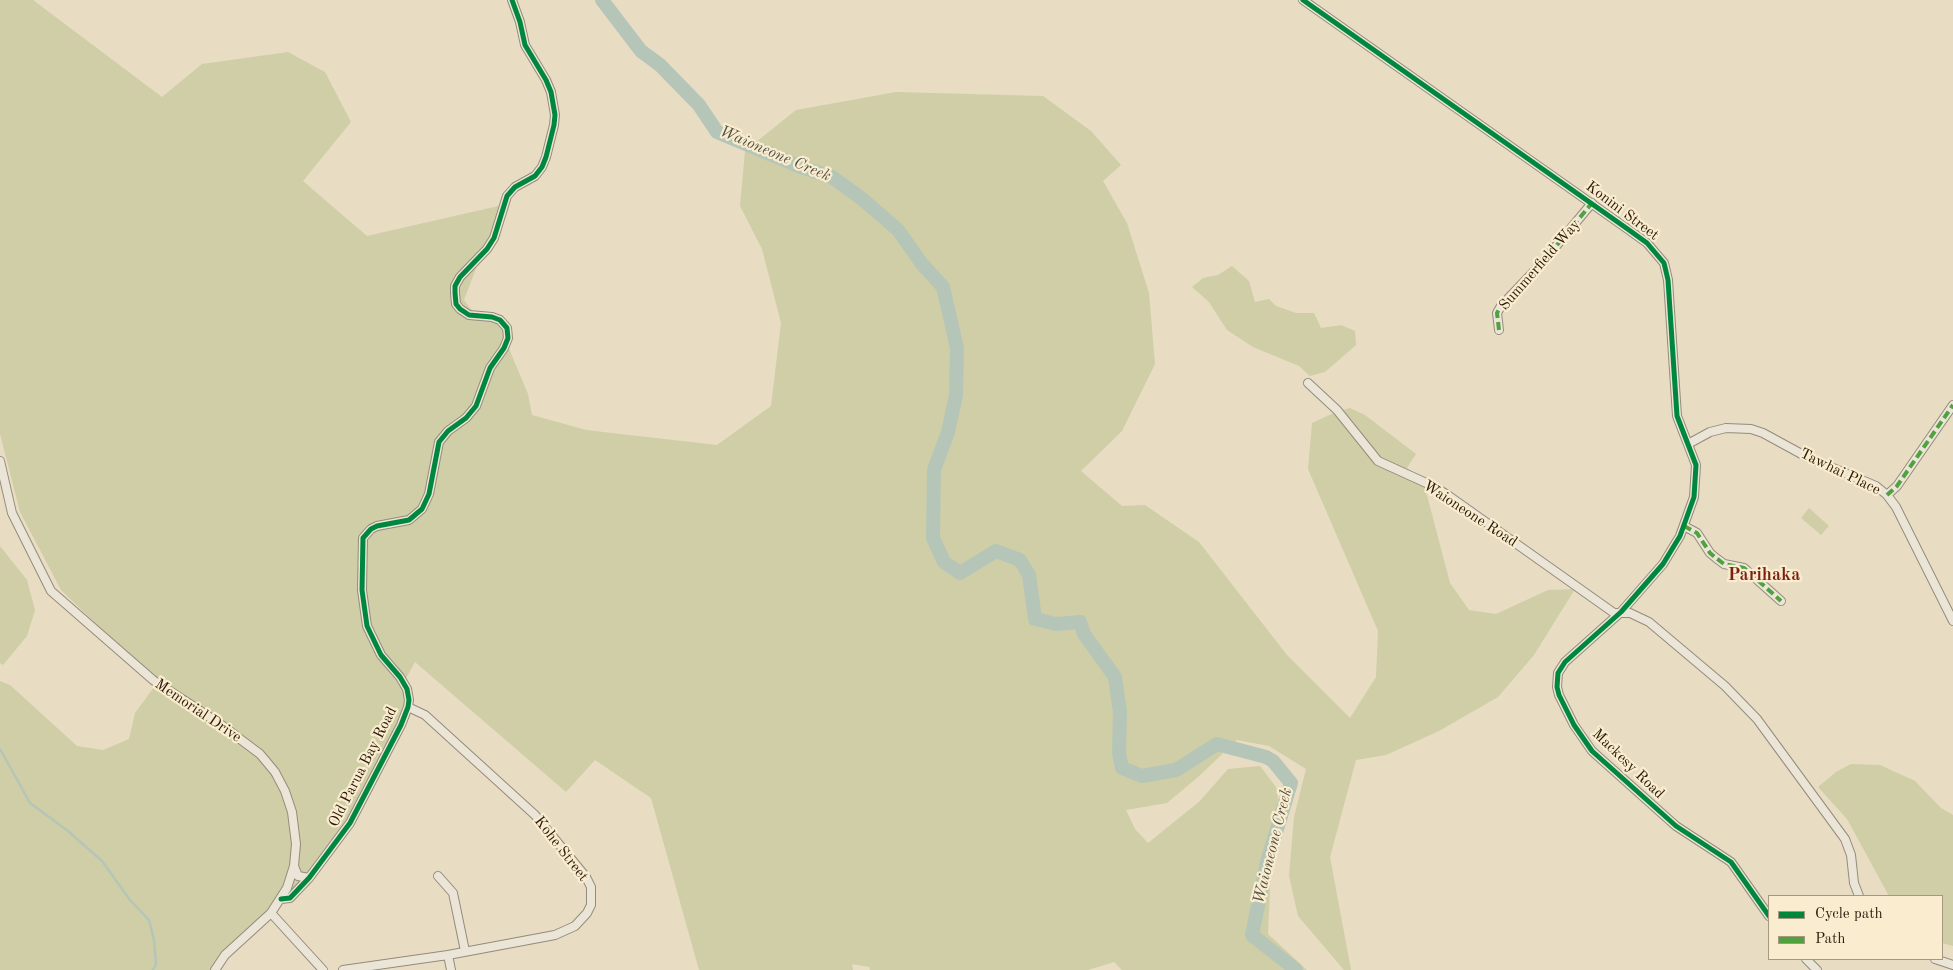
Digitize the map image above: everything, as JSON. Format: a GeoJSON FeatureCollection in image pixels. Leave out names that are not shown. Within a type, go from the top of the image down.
{"type":"FeatureCollection","features":[{"type":"Feature","properties":{"kind":"street","name":"Old Parua Bay Road"},"geometry":{"type":"LineString","coordinates":[[281,900],[290,898],[309,878],[350,823],[401,725],[408,707],[407,690],[400,677],[379,650],[368,626],[362,590],[362,544],[366,533],[377,526],[409,520],[422,509],[429,494],[439,442],[448,431],[466,418],[476,406],[485,377],[508,338],[507,328],[500,320],[492,317],[470,315],[456,304],[454,293],[455,286],[460,277],[487,249],[494,238],[507,196],[514,187],[535,176],[542,167],[554,125],[555,115],[551,92],[525,45],[520,22],[512,0]]}},
{"type":"Feature","properties":{"kind":"street","name":"Konini Street"},"geometry":{"type":"LineString","coordinates":[[1303,0],[1647,243],[1664,263],[1668,280],[1677,416],[1679,426],[1696,465],[1696,487],[1684,526],[1672,551],[1659,570],[1621,612]]}},
{"type":"Feature","properties":{"kind":"street","name":"Summerfield Way"},"geometry":{"type":"LineString","coordinates":[[1499,330],[1497,313],[1500,306],[1542,263],[1592,203]]}},
{"type":"Feature","properties":{"kind":"street","name":"Waioneone Road"},"geometry":{"type":"LineString","coordinates":[[1308,383],[1337,410],[1378,461],[1435,487],[1614,612],[1621,612]]}},
{"type":"Feature","properties":{"kind":"street"},"geometry":{"type":"LineString","coordinates":[[1887,495],[1897,486],[1953,405]]}},
{"type":"Feature","properties":{"kind":"street","name":"Tawhai Place"},"geometry":{"type":"LineString","coordinates":[[1688,444],[1710,432],[1726,428],[1751,429],[1763,433],[1807,457],[1864,480],[1887,495],[1896,507],[1953,621]]}},
{"type":"Feature","properties":{"kind":"street","name":"Memorial Drive"},"geometry":{"type":"LineString","coordinates":[[0,461],[12,513],[51,591],[153,680],[220,724],[260,754],[275,772],[285,791],[292,812],[296,844],[294,866],[287,888],[271,913],[225,955],[215,970]]}},
{"type":"Feature","properties":{"kind":"street"},"geometry":{"type":"LineString","coordinates":[[1684,526],[1697,533],[1710,553],[1716,558],[1724,564],[1744,568],[1781,601]]}},
{"type":"Feature","properties":{"kind":"street"},"geometry":{"type":"LineString","coordinates":[[1621,612],[1630,612],[1659,629],[1725,686],[1757,719],[1846,840],[1851,854],[1854,883],[1859,895]]}},
{"type":"Feature","properties":{"kind":"street","name":"Mackesy Road"},"geometry":{"type":"LineString","coordinates":[[1621,612],[1561,666],[1556,687],[1564,707],[1580,735],[1592,751],[1680,830],[1731,862],[1768,915]]}},
{"type":"Feature","properties":{"kind":"street","name":"Kohe Street"},"geometry":{"type":"LineString","coordinates":[[343,970],[448,955],[555,935],[575,926],[588,913],[592,896],[591,887],[580,869],[535,815],[425,715],[408,707]]}},
{"type":"Feature","properties":{"kind":"street"},"geometry":{"type":"LineString","coordinates":[[294,866],[298,876],[309,878]]}},
{"type":"Feature","properties":{"kind":"street"},"geometry":{"type":"LineString","coordinates":[[438,876],[452,893],[465,951]]}},
{"type":"Feature","properties":{"kind":"street"},"geometry":{"type":"LineString","coordinates":[[271,913],[323,970]]}},
{"type":"Feature","properties":{"kind":"street"},"geometry":{"type":"LineString","coordinates":[[448,955],[451,970]]}},
{"type":"Feature","properties":{"kind":"street"},"geometry":{"type":"LineString","coordinates":[[1807,960],[1817,970]]}},
{"type":"Feature","properties":{"kind":"street"},"geometry":{"type":"LineString","coordinates":[[1938,960],[1953,965]]}},
{"type":"Feature","properties":{"kind":"green space"},"geometry":{"type":"Polygon","coordinates":[[[0,0],[33,0],[162,97],[202,64],[288,52],[325,72],[351,122],[303,181],[367,236],[507,204],[478,263],[464,300],[470,308],[485,319],[498,324],[511,336],[507,344],[528,394],[532,415],[586,430],[717,445],[771,406],[781,323],[762,249],[740,206],[745,151],[796,110],[896,92],[1043,96],[1091,131],[1121,165],[1103,181],[1127,223],[1149,293],[1155,364],[1122,431],[1081,471],[1122,506],[1145,505],[1199,542],[1287,655],[1350,718],[1376,677],[1378,631],[1308,469],[1312,423],[1350,408],[1365,415],[1416,454],[1407,468],[1423,480],[1450,583],[1469,610],[1496,614],[1548,590],[1575,589],[1534,655],[1498,697],[1439,731],[1386,755],[1356,760],[1330,857],[1351,970],[1344,970],[1298,916],[1289,876],[1294,817],[1306,769],[1269,746],[1237,740],[1167,803],[1126,810],[1135,829],[1148,843],[1200,801],[1228,769],[1260,766],[1276,787],[1282,819],[1271,866],[1268,934],[1307,970],[1122,970],[1114,962],[1088,970],[870,970],[869,967],[852,964],[853,970],[699,970],[651,798],[595,760],[566,792],[415,662],[404,682],[408,704],[351,820],[308,879],[212,970],[0,970],[0,681],[10,685],[77,746],[103,750],[129,739],[135,713],[157,683],[61,590],[20,512],[0,434],[0,0]]]}},
{"type":"Feature","properties":{"kind":"green space"},"geometry":{"type":"Polygon","coordinates":[[[1232,266],[1249,281],[1255,302],[1269,299],[1276,306],[1296,313],[1314,313],[1321,328],[1341,325],[1355,331],[1356,345],[1325,372],[1310,376],[1299,366],[1253,347],[1227,330],[1209,302],[1192,287],[1203,278],[1218,275],[1232,266]]]}},
{"type":"Feature","properties":{"kind":"green space"},"geometry":{"type":"Polygon","coordinates":[[[1809,508],[1829,526],[1821,535],[1801,518],[1809,508]]]}},
{"type":"Feature","properties":{"kind":"green space"},"geometry":{"type":"Polygon","coordinates":[[[0,546],[27,580],[35,610],[27,636],[3,665],[0,663],[0,546]]]}},
{"type":"Feature","properties":{"kind":"green space"},"geometry":{"type":"Polygon","coordinates":[[[1851,764],[1880,765],[1915,781],[1941,808],[1953,815],[1953,946],[1943,943],[1943,895],[1888,895],[1847,819],[1818,787],[1836,772],[1851,764]]]}},
{"type":"Feature","properties":{"kind":"waterway","name":"Waioneone Creek"},"geometry":{"type":"LineString","coordinates":[[602,0],[641,51],[660,65],[699,105],[717,132],[801,167],[832,177],[861,198],[898,230],[922,264],[943,287],[957,348],[956,395],[948,432],[934,470],[933,538],[944,562],[960,573],[996,551],[1020,560],[1029,575],[1035,619],[1056,624],[1080,622],[1084,634],[1115,677],[1120,712],[1119,753],[1122,768],[1142,776],[1176,770],[1217,744],[1266,757],[1273,761],[1291,783],[1267,862],[1252,935],[1296,970]]}},
{"type":"Feature","properties":{"kind":"waterway"},"geometry":{"type":"LineString","coordinates":[[0,749],[30,803],[68,831],[102,861],[130,900],[149,920],[154,940],[156,964],[153,970]]}},
{"type":"Feature","properties":{"kind":"marked path"},"geometry":{"type":"LineString","coordinates":[[1499,330],[1497,313],[1501,306],[1542,263],[1592,203]]}},
{"type":"Feature","properties":{"kind":"marked path"},"geometry":{"type":"LineString","coordinates":[[1887,495],[1897,486],[1953,405]]}},
{"type":"Feature","properties":{"kind":"marked path"},"geometry":{"type":"LineString","coordinates":[[1684,526],[1697,533],[1710,553],[1716,558],[1724,564],[1744,568],[1781,601]]}},
{"type":"Feature","properties":{"kind":"cycle path"},"geometry":{"type":"LineString","coordinates":[[281,899],[290,898],[309,878],[350,823],[401,725],[408,707],[407,689],[400,677],[381,655],[367,626],[362,590],[363,538],[371,529],[377,526],[409,520],[422,509],[429,494],[439,442],[448,431],[466,418],[476,406],[490,368],[504,348],[508,338],[507,328],[500,320],[492,317],[469,315],[460,309],[456,304],[455,286],[460,277],[487,249],[494,238],[507,196],[515,187],[535,176],[542,167],[554,125],[555,115],[551,92],[525,45],[520,22],[512,0]]}},
{"type":"Feature","properties":{"kind":"cycle path"},"geometry":{"type":"LineString","coordinates":[[1303,0],[1647,243],[1664,263],[1668,280],[1677,416],[1696,465],[1694,497],[1680,536],[1663,564],[1621,612],[1565,662],[1558,673],[1557,687],[1574,725],[1592,751],[1676,826],[1731,862],[1768,915]]}},
{"type":"Feature","properties":{"kind":"district","name":"Parihaka"},"geometry":{"type":"Point","coordinates":[1764,575]}}]}
